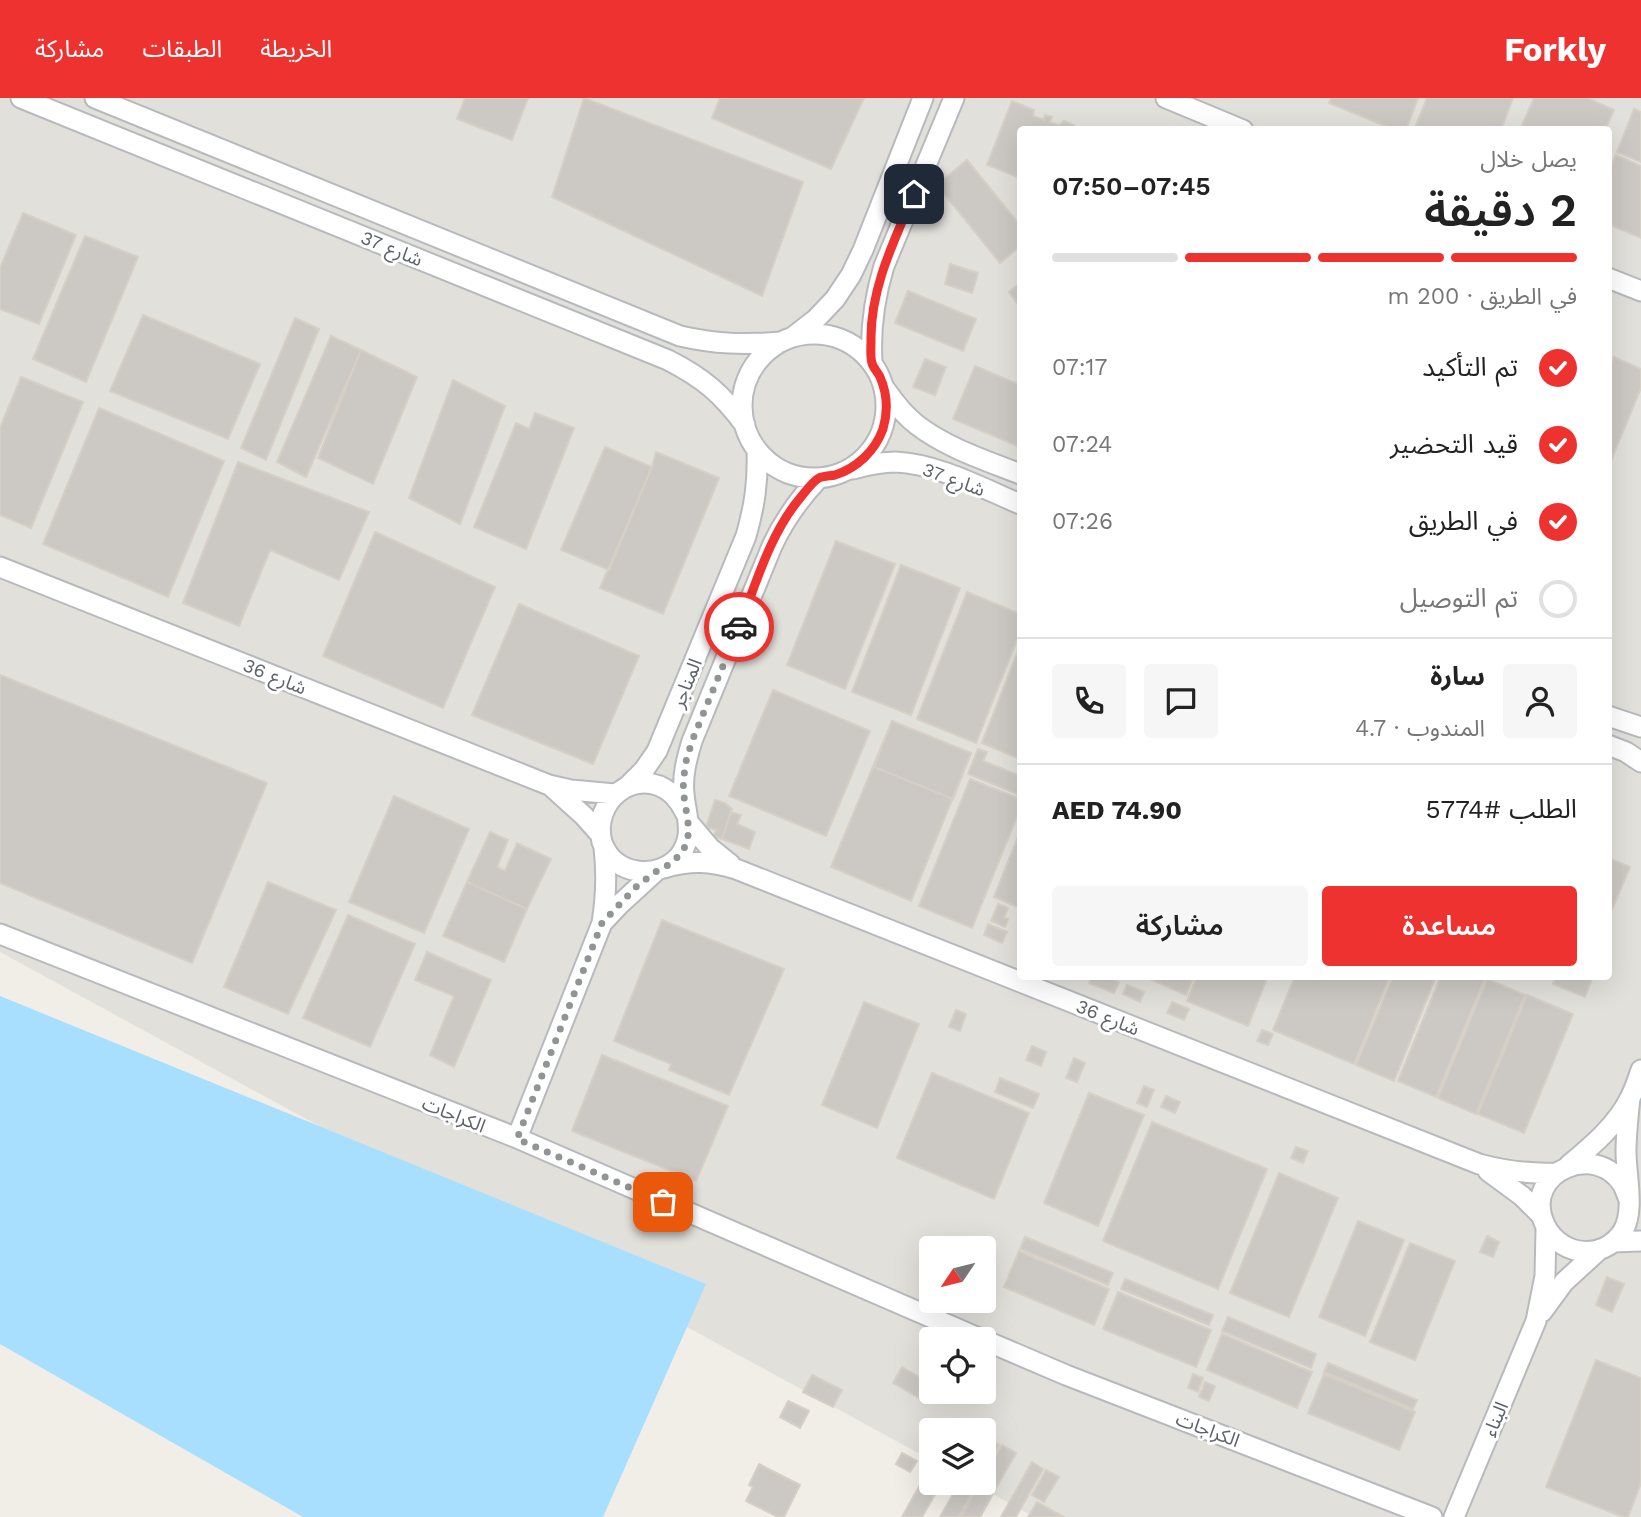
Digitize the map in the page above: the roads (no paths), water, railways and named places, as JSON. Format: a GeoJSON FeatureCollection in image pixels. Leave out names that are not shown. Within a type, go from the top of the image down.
{"type":"FeatureCollection","features":[{"type":"Feature","properties":{"kind":"street","name":"شارع 37"},"geometry":{"type":"LineString","coordinates":[[21,98],[668,360],[712,386],[745,425]]}},
{"type":"Feature","properties":{"kind":"street","name":"شارع 37"},"geometry":{"type":"LineString","coordinates":[[95,98],[680,336],[730,344],[787,339]]}},
{"type":"Feature","properties":{"kind":"street"},"geometry":{"type":"LineString","coordinates":[[787,339],[815,334],[836,337],[856,347],[872,362],[884,388],[886,416],[876,443],[858,464],[832,476],[819,478],[791,474],[778,468],[757,450],[745,425],[743,397],[746,384],[751,371],[769,349],[816,319],[835,299],[851,275],[923,98]]}},
{"type":"Feature","properties":{"kind":"street"},"geometry":{"type":"LineString","coordinates":[[872,362],[872,314],[884,266],[954,98]]}},
{"type":"Feature","properties":{"kind":"street"},"geometry":{"type":"LineString","coordinates":[[1166,98],[1234,126]]}},
{"type":"Feature","properties":{"kind":"street"},"geometry":{"type":"LineString","coordinates":[[1612,280],[1641,291]]}},
{"type":"Feature","properties":{"kind":"street","name":"شارع 37"},"geometry":{"type":"LineString","coordinates":[[884,388],[915,424],[935,438],[1017,473]]}},
{"type":"Feature","properties":{"kind":"street","name":"المناجر"},"geometry":{"type":"LineString","coordinates":[[621,790],[644,770],[657,751],[746,536],[758,479],[757,450]]}},
{"type":"Feature","properties":{"kind":"street","name":"شارع 37"},"geometry":{"type":"LineString","coordinates":[[845,471],[870,464],[895,462],[920,465],[944,472],[1017,503]]}},
{"type":"Feature","properties":{"kind":"street","name":"المناجر"},"geometry":{"type":"LineString","coordinates":[[687,818],[683,790],[685,765],[692,741],[784,521],[800,498],[819,478]]}},
{"type":"Feature","properties":{"kind":"street","name":"شارع 36"},"geometry":{"type":"LineString","coordinates":[[0,567],[550,785],[593,793],[621,790]]}},
{"type":"Feature","properties":{"kind":"street"},"geometry":{"type":"LineString","coordinates":[[1612,717],[1641,727]]}},
{"type":"Feature","properties":{"kind":"street"},"geometry":{"type":"LineString","coordinates":[[1612,747],[1641,762]]}},
{"type":"Feature","properties":{"kind":"street"},"geometry":{"type":"LineString","coordinates":[[517,1139],[602,923],[607,873],[600,819],[606,806],[621,790],[641,783],[656,785],[669,791],[680,801],[687,818],[688,836],[684,849],[675,860],[619,905],[602,923]]}},
{"type":"Feature","properties":{"kind":"street","name":"شارع 36"},"geometry":{"type":"LineString","coordinates":[[550,785],[584,816],[602,840]]}},
{"type":"Feature","properties":{"kind":"street","name":"شارع 36"},"geometry":{"type":"LineString","coordinates":[[687,818],[710,848],[736,869]]}},
{"type":"Feature","properties":{"kind":"street"},"geometry":{"type":"LineString","coordinates":[[602,840],[613,860],[625,869],[640,873],[660,870]]}},
{"type":"Feature","properties":{"kind":"street","name":"شارع 36"},"geometry":{"type":"LineString","coordinates":[[660,870],[693,862],[708,862],[736,869],[1479,1164],[1530,1174],[1563,1169]]}},
{"type":"Feature","properties":{"kind":"street","name":"الكراجات"},"geometry":{"type":"LineString","coordinates":[[0,934],[517,1139],[954,1327]]}},
{"type":"Feature","properties":{"kind":"street"},"geometry":{"type":"LineString","coordinates":[[1641,1070],[1630,1098],[1603,1135],[1546,1185],[1541,1199],[1544,1222],[1556,1241],[1570,1249],[1585,1252],[1607,1245],[1641,1241]]}},
{"type":"Feature","properties":{"kind":"street"},"geometry":{"type":"LineString","coordinates":[[1607,1245],[1623,1230],[1629,1215],[1626,1149],[1630,1098]]}},
{"type":"Feature","properties":{"kind":"street"},"geometry":{"type":"LineString","coordinates":[[1563,1169],[1584,1163],[1600,1165],[1613,1173],[1623,1185],[1629,1200]]}},
{"type":"Feature","properties":{"kind":"street","name":"شارع 36"},"geometry":{"type":"LineString","coordinates":[[1479,1164],[1511,1188],[1544,1222]]}},
{"type":"Feature","properties":{"kind":"street","name":"البناء"},"geometry":{"type":"LineString","coordinates":[[1454,1517],[1536,1321],[1545,1276],[1544,1222]]}},
{"type":"Feature","properties":{"kind":"street","name":"البناء"},"geometry":{"type":"LineString","coordinates":[[1536,1321],[1564,1282],[1607,1245]]}},
{"type":"Feature","properties":{"kind":"street","name":"الكراجات"},"geometry":{"type":"LineString","coordinates":[[996,1345],[1432,1517]]}},
{"type":"Feature","properties":{"kind":"water"},"geometry":{"type":"Polygon","coordinates":[[[0,996],[706,1284],[603,1517],[303,1517],[0,1344],[0,996]]]}}]}
